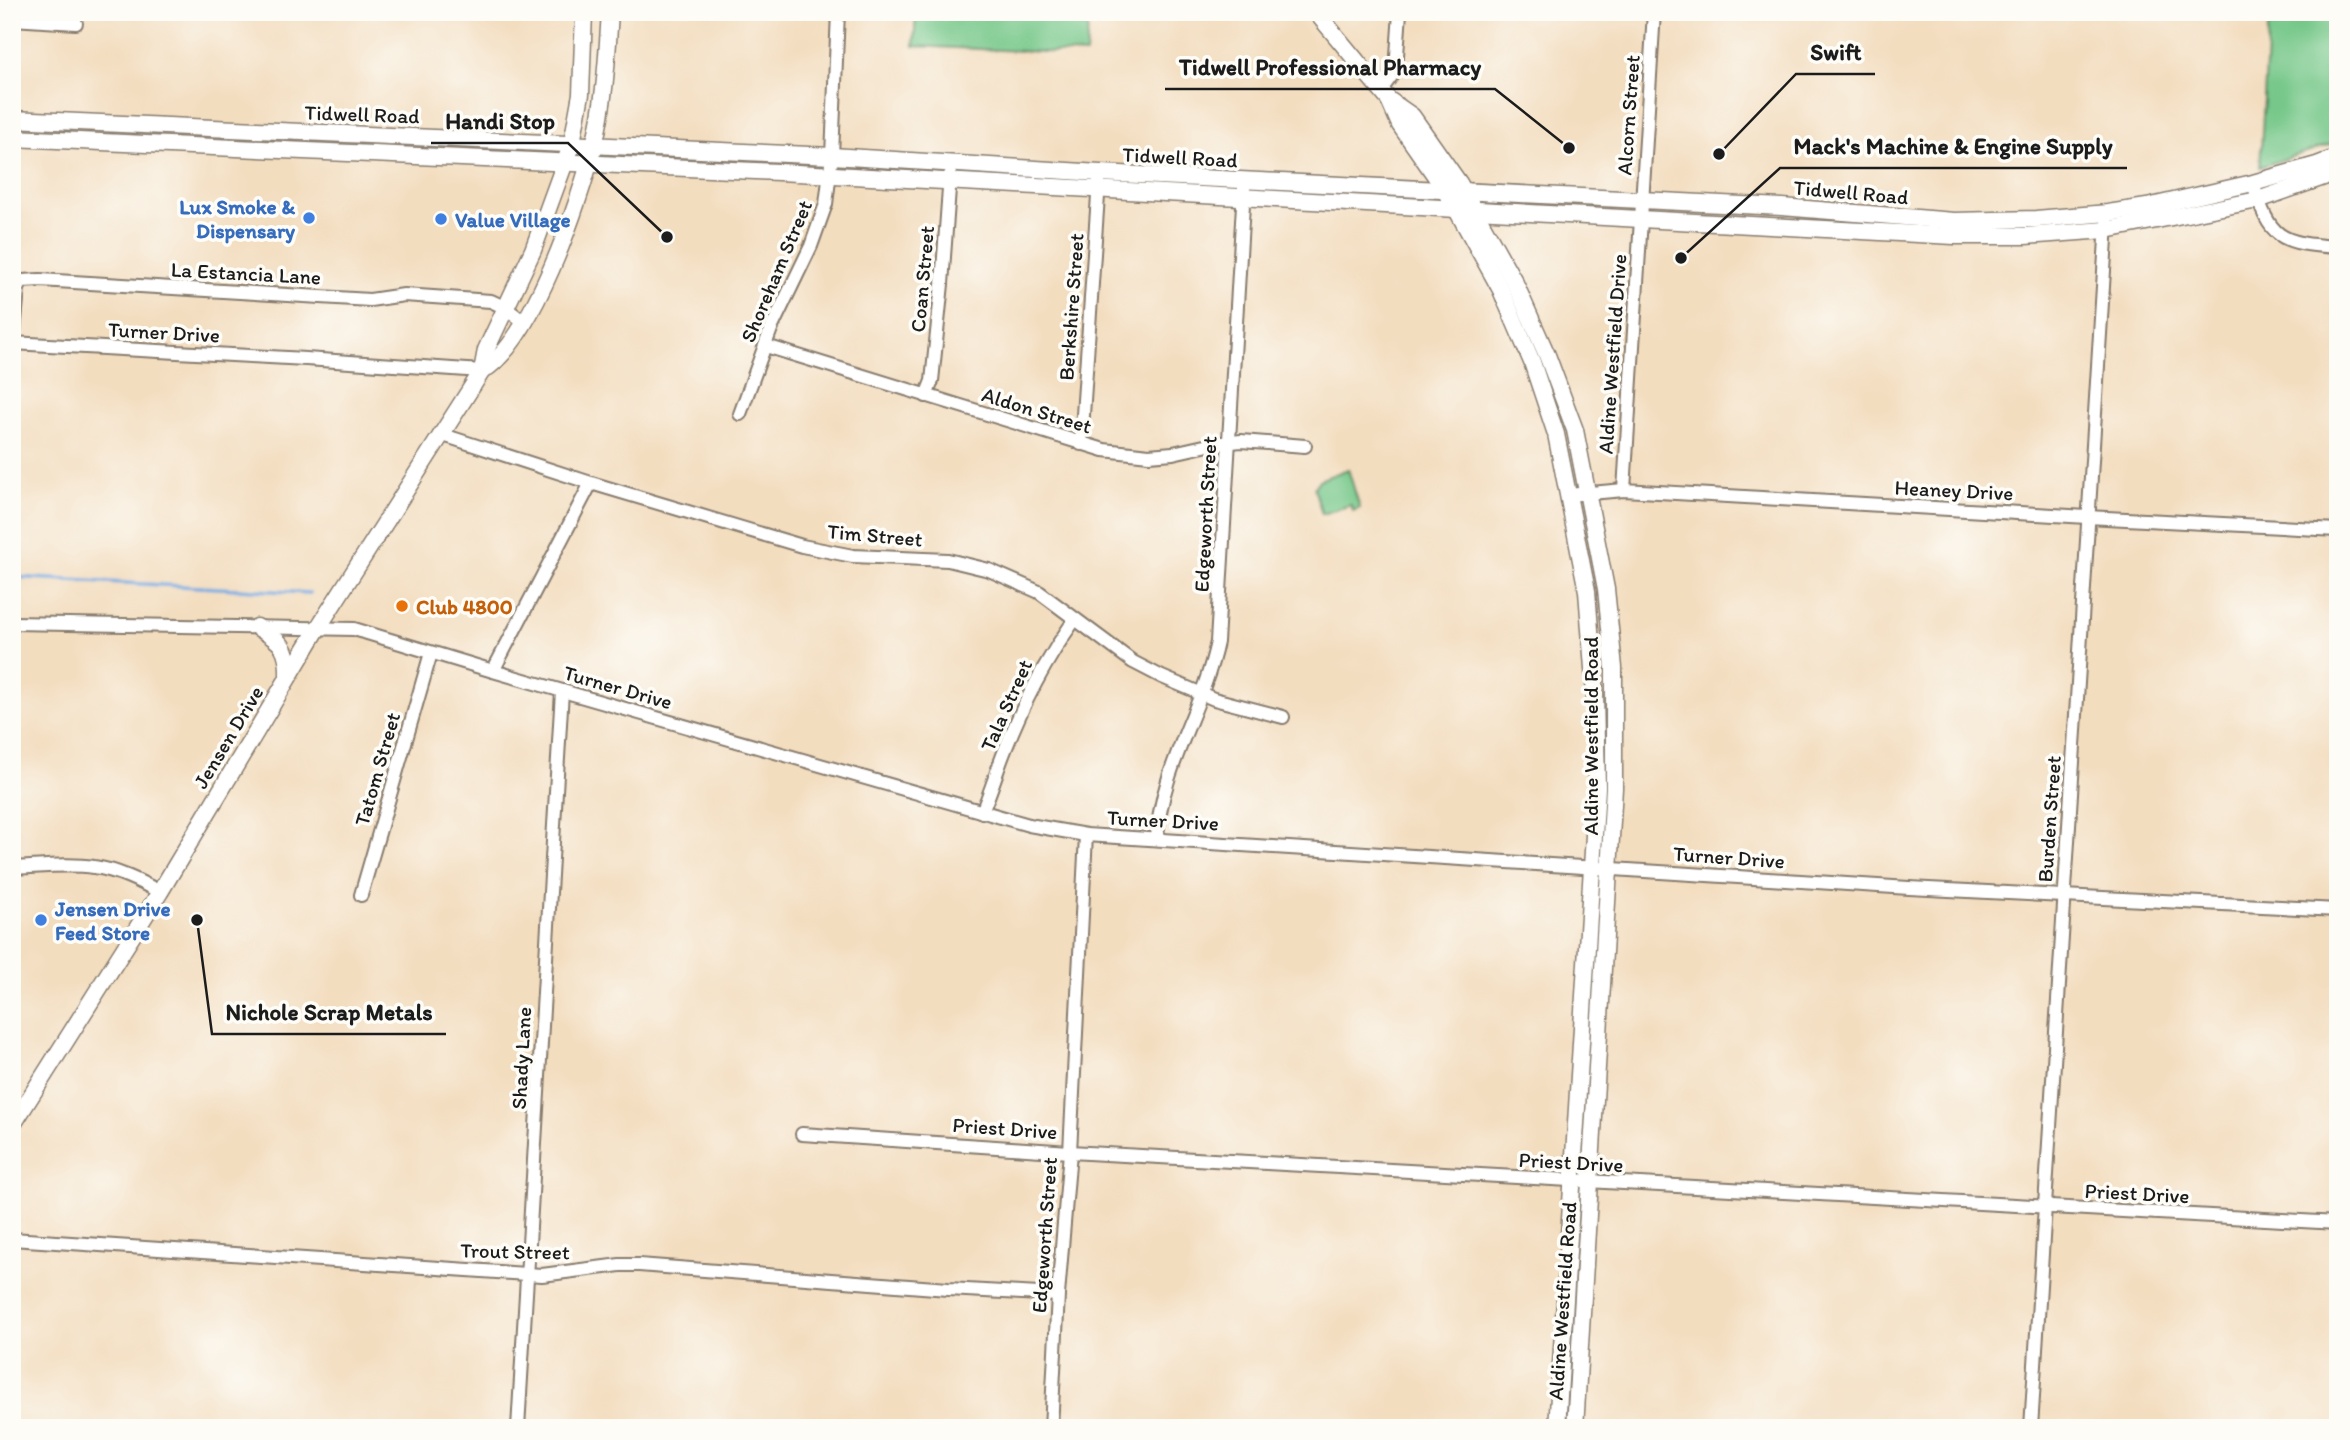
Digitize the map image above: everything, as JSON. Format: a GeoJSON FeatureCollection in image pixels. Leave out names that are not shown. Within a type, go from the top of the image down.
{"type":"FeatureCollection","features":[{"type":"Feature","properties":{"kind":"main road","name":"Jensen Drive"},"geometry":{"type":"LineString","coordinates":[[14,1118],[160,892],[318,628],[482,371],[486,350],[533,250],[572,143],[581,94],[584,12]]}},
{"type":"Feature","properties":{"kind":"main road","name":"Jensen Drive"},"geometry":{"type":"LineString","coordinates":[[482,371],[494,364],[530,315],[576,208],[594,145],[604,91],[610,12]]}},
{"type":"Feature","properties":{"kind":"main road","name":"Aldine Westfield Road"},"geometry":{"type":"LineString","coordinates":[[1316,12],[1385,95],[1412,116],[1464,191],[1515,283],[1547,355],[1575,430],[1606,589],[1614,668],[1615,788],[1575,1428]]}},
{"type":"Feature","properties":{"kind":"main road","name":"Aldine Westfield Road"},"geometry":{"type":"LineString","coordinates":[[1385,95],[1400,125],[1446,190],[1502,290],[1532,362],[1556,434],[1587,591],[1593,658],[1597,787],[1557,1428]]}},
{"type":"Feature","properties":{"kind":"main road","name":"Tidwell Road"},"geometry":{"type":"LineString","coordinates":[[12,119],[572,143],[1244,181],[1782,207],[2025,236],[2106,230],[2258,200],[2338,172]]}},
{"type":"Feature","properties":{"kind":"main road"},"geometry":{"type":"LineString","coordinates":[[123,143],[124,124]]}},
{"type":"Feature","properties":{"kind":"main road"},"geometry":{"type":"LineString","coordinates":[[248,130],[248,148]]}},
{"type":"Feature","properties":{"kind":"main road"},"geometry":{"type":"LineString","coordinates":[[364,153],[365,135]]}},
{"type":"Feature","properties":{"kind":"main road","name":"Tidwell Road"},"geometry":{"type":"LineString","coordinates":[[12,138],[830,175],[1641,220],[1778,226],[1954,228],[2108,213],[2178,201],[2253,183],[2338,157]]}},
{"type":"Feature","properties":{"kind":"main road"},"geometry":{"type":"LineString","coordinates":[[449,157],[450,138]]}},
{"type":"Feature","properties":{"kind":"main road"},"geometry":{"type":"LineString","coordinates":[[1778,226],[1782,207]]}},
{"type":"Feature","properties":{"kind":"main road"},"geometry":{"type":"LineString","coordinates":[[1532,362],[1547,355]]}},
{"type":"Feature","properties":{"kind":"main road"},"geometry":{"type":"LineString","coordinates":[[257,627],[276,638],[285,648],[289,658],[288,680]]}},
{"type":"Feature","properties":{"kind":"main road"},"geometry":{"type":"LineString","coordinates":[[1581,1028],[1598,1029]]}},
{"type":"Feature","properties":{"kind":"main road"},"geometry":{"type":"LineString","coordinates":[[1562,1343],[1580,1345]]}},
{"type":"Feature","properties":{"kind":"street","name":"Shoreham Street"},"geometry":{"type":"LineString","coordinates":[[740,414],[771,329],[822,220],[832,156],[838,12]]}},
{"type":"Feature","properties":{"kind":"street"},"geometry":{"type":"LineString","coordinates":[[1385,95],[1396,70],[1400,12]]}},
{"type":"Feature","properties":{"kind":"street","name":"Alcorn Street"},"geometry":{"type":"LineString","coordinates":[[1641,220],[1654,12]]}},
{"type":"Feature","properties":{"kind":"street"},"geometry":{"type":"LineString","coordinates":[[12,19],[76,23]]}},
{"type":"Feature","properties":{"kind":"street","name":"Coan Street"},"geometry":{"type":"LineString","coordinates":[[926,396],[932,381],[943,284],[951,164]]}},
{"type":"Feature","properties":{"kind":"street","name":"Berkshire Street"},"geometry":{"type":"LineString","coordinates":[[1081,444],[1100,173]]}},
{"type":"Feature","properties":{"kind":"street","name":"Edgeworth Street"},"geometry":{"type":"LineString","coordinates":[[1157,839],[1157,824],[1166,789],[1184,734],[1209,673],[1217,642],[1244,181]]}},
{"type":"Feature","properties":{"kind":"street"},"geometry":{"type":"LineString","coordinates":[[2253,183],[2269,225],[2281,237],[2303,244],[2338,247]]}},
{"type":"Feature","properties":{"kind":"street","name":"Burden Street"},"geometry":{"type":"LineString","coordinates":[[2031,1428],[2108,213]]}},
{"type":"Feature","properties":{"kind":"street","name":"Aldine Westfield Drive"},"geometry":{"type":"LineString","coordinates":[[1624,490],[1641,220]]}},
{"type":"Feature","properties":{"kind":"street","name":"La Estancia Lane"},"geometry":{"type":"LineString","coordinates":[[13,343],[18,289],[22,281],[40,280],[370,300],[404,295],[491,301],[506,308],[524,322]]}},
{"type":"Feature","properties":{"kind":"street","name":"Turner Drive"},"geometry":{"type":"LineString","coordinates":[[13,343],[482,371]]}},
{"type":"Feature","properties":{"kind":"street","name":"Aldon Street"},"geometry":{"type":"LineString","coordinates":[[766,346],[1081,444],[1128,454],[1149,455],[1229,442],[1305,446]]}},
{"type":"Feature","properties":{"kind":"street","name":"Tim Street"},"geometry":{"type":"LineString","coordinates":[[440,434],[591,483],[821,550],[853,556],[948,560],[989,570],[1057,603],[1133,662],[1201,694],[1283,718]]}},
{"type":"Feature","properties":{"kind":"street"},"geometry":{"type":"LineString","coordinates":[[493,671],[591,483]]}},
{"type":"Feature","properties":{"kind":"street","name":"Heaney Drive"},"geometry":{"type":"LineString","coordinates":[[1568,495],[1624,490],[2338,530]]}},
{"type":"Feature","properties":{"kind":"street","name":"Tala Street"},"geometry":{"type":"LineString","coordinates":[[982,811],[999,772],[1004,751],[1043,667],[1076,620]]}},
{"type":"Feature","properties":{"kind":"street","name":"Turner Drive"},"geometry":{"type":"LineString","coordinates":[[12,623],[354,629],[1029,825],[1086,835],[2064,896],[2338,910]]}},
{"type":"Feature","properties":{"kind":"street","name":"Tatom Street"},"geometry":{"type":"LineString","coordinates":[[361,895],[431,653]]}},
{"type":"Feature","properties":{"kind":"street","name":"Shady Lane"},"geometry":{"type":"LineString","coordinates":[[518,1428],[562,691]]}},
{"type":"Feature","properties":{"kind":"street","name":"Edgeworth Street"},"geometry":{"type":"LineString","coordinates":[[1051,1428],[1058,1295],[1070,1152],[1086,835]]}},
{"type":"Feature","properties":{"kind":"street"},"geometry":{"type":"LineString","coordinates":[[12,868],[96,867],[137,880],[160,892]]}},
{"type":"Feature","properties":{"kind":"street","name":"Priest Drive"},"geometry":{"type":"LineString","coordinates":[[802,1134],[1070,1152],[2338,1223]]}},
{"type":"Feature","properties":{"kind":"street","name":"Trout Street"},"geometry":{"type":"LineString","coordinates":[[12,1239],[527,1274],[554,1275],[620,1265],[639,1265],[935,1289],[1058,1295]]}},
{"type":"Feature","properties":{"kind":"green space"},"geometry":{"type":"Polygon","coordinates":[[[916,12],[1089,12],[1086,54],[914,46],[916,12]]]}},
{"type":"Feature","properties":{"kind":"green space"},"geometry":{"type":"Polygon","coordinates":[[[2269,12],[2338,12],[2338,142],[2260,167],[2269,12]]]}},
{"type":"Feature","properties":{"kind":"green space"},"geometry":{"type":"Polygon","coordinates":[[[1348,469],[1360,508],[1353,511],[1351,505],[1322,514],[1314,488],[1319,480],[1348,469]]]}},
{"type":"Feature","properties":{"kind":"waterway"},"geometry":{"type":"LineString","coordinates":[[12,577],[310,593]]}},
{"type":"Feature","properties":{"kind":"place","name":"Tidwell Professional Pharmacy"},"geometry":{"type":"Point","coordinates":[1569,148]}},
{"type":"Feature","properties":{"kind":"place","name":"Swift"},"geometry":{"type":"Point","coordinates":[1719,154]}},
{"type":"Feature","properties":{"kind":"place","name":"Lux Smoke & Dispensary"},"geometry":{"type":"Point","coordinates":[309,218]}},
{"type":"Feature","properties":{"kind":"place","name":"Value Village"},"geometry":{"type":"Point","coordinates":[441,219]}},
{"type":"Feature","properties":{"kind":"place","name":"Handi Stop"},"geometry":{"type":"Point","coordinates":[667,237]}},
{"type":"Feature","properties":{"kind":"place","name":"Mack's Machine & Engine Supply"},"geometry":{"type":"Point","coordinates":[1681,258]}},
{"type":"Feature","properties":{"kind":"place","name":"Club 4800"},"geometry":{"type":"Point","coordinates":[402,606]}},
{"type":"Feature","properties":{"kind":"place","name":"Jensen Drive Feed Store"},"geometry":{"type":"Point","coordinates":[41,920]}},
{"type":"Feature","properties":{"kind":"place","name":"Nichole Scrap Metals"},"geometry":{"type":"Point","coordinates":[197,920]}}]}
